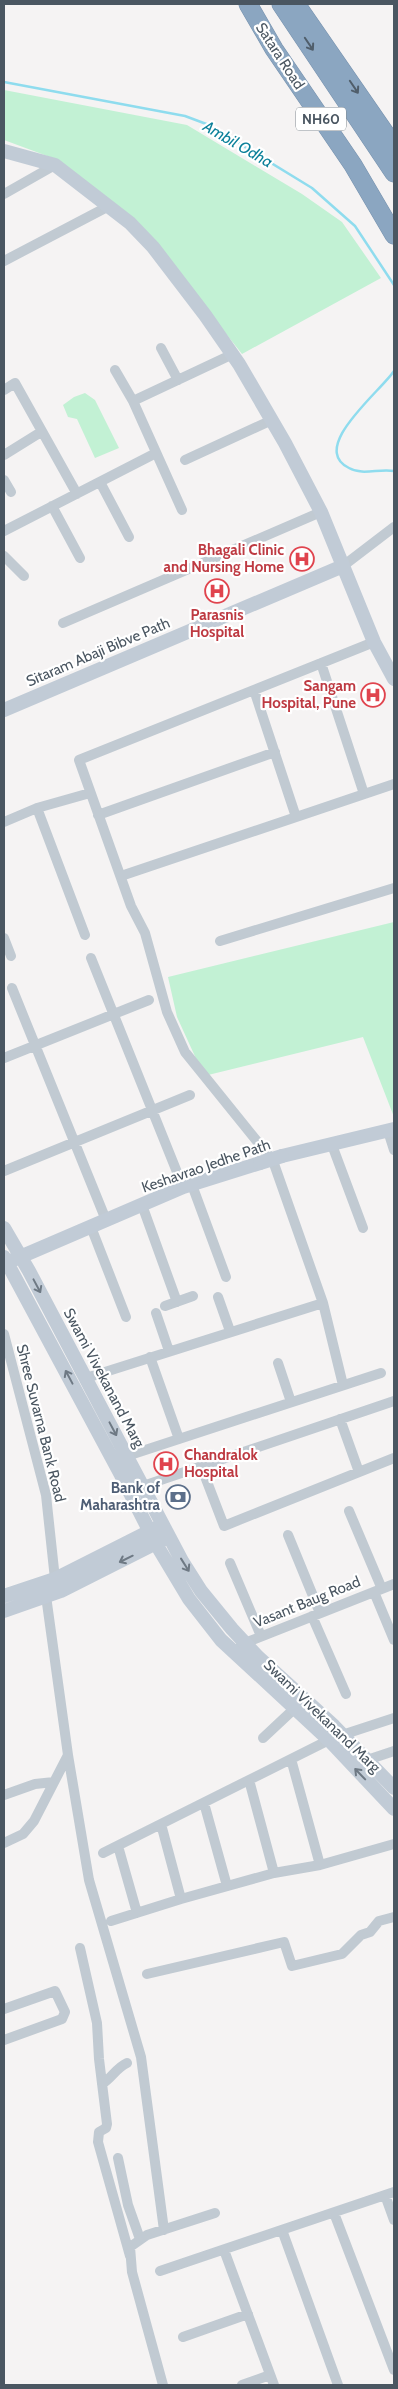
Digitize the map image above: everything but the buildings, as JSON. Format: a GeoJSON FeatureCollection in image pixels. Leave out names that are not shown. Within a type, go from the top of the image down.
{"type":"FeatureCollection","features":[{"type":"Feature","properties":{"kind":"highway","name":"Satara Road"},"geometry":{"type":"LineString","coordinates":[[248,4],[274,49],[353,166],[394,235]]}},
{"type":"Feature","properties":{"kind":"highway"},"geometry":{"type":"LineString","coordinates":[[260,4],[394,219]]}},
{"type":"Feature","properties":{"kind":"highway"},"geometry":{"type":"LineString","coordinates":[[281,4],[394,173]]}},
{"type":"Feature","properties":{"kind":"highway","name":"NH60"},"geometry":{"type":"LineString","coordinates":[[296,4],[394,146]]}},
{"type":"Feature","properties":{"kind":"main road"},"geometry":{"type":"LineString","coordinates":[[4,151],[55,166],[110,206],[153,247],[232,354],[272,420],[322,512],[374,642],[394,679]]}},
{"type":"Feature","properties":{"kind":"main road","name":"Sitaram Abaji Bibve Path"},"geometry":{"type":"LineString","coordinates":[[4,710],[343,566]]}},
{"type":"Feature","properties":{"kind":"main road","name":"Keshavrao Jedhe Path"},"geometry":{"type":"LineString","coordinates":[[5,1262],[188,1186],[260,1162],[391,1130]]}},
{"type":"Feature","properties":{"kind":"main road","name":"Swami Vivekanand Marg"},"geometry":{"type":"LineString","coordinates":[[4,1228],[86,1378],[165,1530],[201,1591],[245,1643],[393,1785]]}},
{"type":"Feature","properties":{"kind":"main road","name":"Swami Vivekanand Marg"},"geometry":{"type":"LineString","coordinates":[[5,1262],[156,1544],[189,1599],[234,1654],[328,1740],[394,1809]]}},
{"type":"Feature","properties":{"kind":"main road"},"geometry":{"type":"LineString","coordinates":[[4,1596],[56,1578],[149,1531],[165,1530]]}},
{"type":"Feature","properties":{"kind":"main road"},"geometry":{"type":"LineString","coordinates":[[4,1610],[61,1591],[156,1544],[165,1530]]}},
{"type":"Feature","properties":{"kind":"street"},"geometry":{"type":"LineString","coordinates":[[4,194],[55,166]]}},
{"type":"Feature","properties":{"kind":"street"},"geometry":{"type":"LineString","coordinates":[[4,261],[110,206]]}},
{"type":"Feature","properties":{"kind":"street"},"geometry":{"type":"LineString","coordinates":[[161,348],[178,380]]}},
{"type":"Feature","properties":{"kind":"street"},"geometry":{"type":"LineString","coordinates":[[132,401],[232,354]]}},
{"type":"Feature","properties":{"kind":"street"},"geometry":{"type":"LineString","coordinates":[[115,370],[132,401],[182,510]]}},
{"type":"Feature","properties":{"kind":"street"},"geometry":{"type":"LineString","coordinates":[[4,390],[14,383],[77,494]]}},
{"type":"Feature","properties":{"kind":"street"},"geometry":{"type":"LineString","coordinates":[[185,460],[272,420]]}},
{"type":"Feature","properties":{"kind":"street"},"geometry":{"type":"LineString","coordinates":[[4,455],[41,432]]}},
{"type":"Feature","properties":{"kind":"street"},"geometry":{"type":"LineString","coordinates":[[4,531],[156,453]]}},
{"type":"Feature","properties":{"kind":"street"},"geometry":{"type":"LineString","coordinates":[[4,480],[11,492]]}},
{"type":"Feature","properties":{"kind":"street"},"geometry":{"type":"LineString","coordinates":[[100,482],[129,536]]}},
{"type":"Feature","properties":{"kind":"street"},"geometry":{"type":"LineString","coordinates":[[52,506],[80,558]]}},
{"type":"Feature","properties":{"kind":"street"},"geometry":{"type":"LineString","coordinates":[[63,623],[322,512]]}},
{"type":"Feature","properties":{"kind":"street"},"geometry":{"type":"LineString","coordinates":[[343,566],[394,527]]}},
{"type":"Feature","properties":{"kind":"street"},"geometry":{"type":"LineString","coordinates":[[4,556],[24,576]]}},
{"type":"Feature","properties":{"kind":"street"},"geometry":{"type":"LineString","coordinates":[[343,1385],[323,1303],[273,1161],[185,1052],[167,1012],[145,933],[131,906],[79,760],[374,642]]}},
{"type":"Feature","properties":{"kind":"street"},"geometry":{"type":"LineString","coordinates":[[321,663],[364,794]]}},
{"type":"Feature","properties":{"kind":"street"},"geometry":{"type":"LineString","coordinates":[[254,690],[296,817]]}},
{"type":"Feature","properties":{"kind":"street"},"geometry":{"type":"LineString","coordinates":[[98,815],[274,752]]}},
{"type":"Feature","properties":{"kind":"street"},"geometry":{"type":"LineString","coordinates":[[121,876],[394,784]]}},
{"type":"Feature","properties":{"kind":"street"},"geometry":{"type":"LineString","coordinates":[[4,822],[37,808],[90,793]]}},
{"type":"Feature","properties":{"kind":"street"},"geometry":{"type":"LineString","coordinates":[[37,808],[85,935]]}},
{"type":"Feature","properties":{"kind":"street"},"geometry":{"type":"LineString","coordinates":[[220,941],[394,888]]}},
{"type":"Feature","properties":{"kind":"street"},"geometry":{"type":"LineString","coordinates":[[4,938],[11,956]]}},
{"type":"Feature","properties":{"kind":"street"},"geometry":{"type":"LineString","coordinates":[[91,958],[152,1112],[188,1186],[226,1277]]}},
{"type":"Feature","properties":{"kind":"street"},"geometry":{"type":"LineString","coordinates":[[12,988],[106,1220]]}},
{"type":"Feature","properties":{"kind":"street"},"geometry":{"type":"LineString","coordinates":[[4,1058],[149,1000]]}},
{"type":"Feature","properties":{"kind":"street"},"geometry":{"type":"LineString","coordinates":[[4,1171],[190,1095]]}},
{"type":"Feature","properties":{"kind":"street"},"geometry":{"type":"LineString","coordinates":[[391,1130],[394,1150]]}},
{"type":"Feature","properties":{"kind":"street"},"geometry":{"type":"LineString","coordinates":[[332,1145],[363,1228]]}},
{"type":"Feature","properties":{"kind":"street"},"geometry":{"type":"LineString","coordinates":[[142,1205],[177,1302]]}},
{"type":"Feature","properties":{"kind":"street"},"geometry":{"type":"LineString","coordinates":[[91,1226],[126,1317]]}},
{"type":"Feature","properties":{"kind":"street"},"geometry":{"type":"LineString","coordinates":[[165,1306],[193,1296]]}},
{"type":"Feature","properties":{"kind":"street"},"geometry":{"type":"LineString","coordinates":[[218,1297],[230,1331]]}},
{"type":"Feature","properties":{"kind":"street"},"geometry":{"type":"LineString","coordinates":[[86,1378],[323,1303]]}},
{"type":"Feature","properties":{"kind":"street"},"geometry":{"type":"LineString","coordinates":[[156,1313],[169,1351]]}},
{"type":"Feature","properties":{"kind":"street","name":"Shree Suvarna Bank Road"},"geometry":{"type":"LineString","coordinates":[[4,1334],[46,1495],[56,1578]]}},
{"type":"Feature","properties":{"kind":"street"},"geometry":{"type":"LineString","coordinates":[[150,1357],[179,1439]]}},
{"type":"Feature","properties":{"kind":"street"},"geometry":{"type":"LineString","coordinates":[[278,1363],[291,1402]]}},
{"type":"Feature","properties":{"kind":"street"},"geometry":{"type":"LineString","coordinates":[[127,1456],[381,1373]]}},
{"type":"Feature","properties":{"kind":"street"},"geometry":{"type":"LineString","coordinates":[[143,1486],[394,1401]]}},
{"type":"Feature","properties":{"kind":"street"},"geometry":{"type":"LineString","coordinates":[[340,1419],[359,1472]]}},
{"type":"Feature","properties":{"kind":"street"},"geometry":{"type":"LineString","coordinates":[[201,1466],[224,1526],[394,1458]]}},
{"type":"Feature","properties":{"kind":"street"},"geometry":{"type":"LineString","coordinates":[[349,1512],[394,1640]]}},
{"type":"Feature","properties":{"kind":"street"},"geometry":{"type":"LineString","coordinates":[[288,1535],[346,1694]]}},
{"type":"Feature","properties":{"kind":"street"},"geometry":{"type":"LineString","coordinates":[[230,1563],[261,1636]]}},
{"type":"Feature","properties":{"kind":"street","name":"Vasant Baug Road"},"geometry":{"type":"LineString","coordinates":[[234,1654],[245,1643],[261,1636],[394,1584]]}},
{"type":"Feature","properties":{"kind":"street"},"geometry":{"type":"LineString","coordinates":[[46,1596],[68,1755],[89,1880],[141,2057],[164,2230]]}},
{"type":"Feature","properties":{"kind":"street"},"geometry":{"type":"LineString","coordinates":[[221,1640],[232,1629]]}},
{"type":"Feature","properties":{"kind":"street"},"geometry":{"type":"LineString","coordinates":[[263,1738],[294,1709]]}},
{"type":"Feature","properties":{"kind":"street"},"geometry":{"type":"LineString","coordinates":[[342,1735],[394,1718]]}},
{"type":"Feature","properties":{"kind":"street"},"geometry":{"type":"LineString","coordinates":[[103,1853],[328,1740]]}},
{"type":"Feature","properties":{"kind":"street"},"geometry":{"type":"LineString","coordinates":[[367,1760],[394,1751]]}},
{"type":"Feature","properties":{"kind":"street"},"geometry":{"type":"LineString","coordinates":[[4,1843],[23,1834],[34,1822],[68,1755]]}},
{"type":"Feature","properties":{"kind":"street"},"geometry":{"type":"LineString","coordinates":[[291,1759],[320,1865]]}},
{"type":"Feature","properties":{"kind":"street"},"geometry":{"type":"LineString","coordinates":[[248,1780],[274,1873]]}},
{"type":"Feature","properties":{"kind":"street"},"geometry":{"type":"LineString","coordinates":[[4,1794],[35,1784],[54,1782]]}},
{"type":"Feature","properties":{"kind":"street"},"geometry":{"type":"LineString","coordinates":[[204,1802],[227,1886]]}},
{"type":"Feature","properties":{"kind":"street"},"geometry":{"type":"LineString","coordinates":[[161,1824],[181,1899]]}},
{"type":"Feature","properties":{"kind":"street"},"geometry":{"type":"LineString","coordinates":[[111,1921],[274,1873],[320,1865],[394,1844]]}},
{"type":"Feature","properties":{"kind":"street"},"geometry":{"type":"LineString","coordinates":[[118,1846],[137,1913]]}},
{"type":"Feature","properties":{"kind":"street"},"geometry":{"type":"LineString","coordinates":[[147,1974],[284,1942],[292,1966],[342,1954],[361,1935],[370,1932],[379,1921],[394,1917]]}},
{"type":"Feature","properties":{"kind":"street"},"geometry":{"type":"LineString","coordinates":[[80,1948],[97,2023],[107,2124],[106,2128],[99,2132],[98,2142],[130,2256]]}},
{"type":"Feature","properties":{"kind":"street"},"geometry":{"type":"LineString","coordinates":[[4,2009],[55,1991],[65,2012],[62,2019],[4,2040]]}},
{"type":"Feature","properties":{"kind":"street"},"geometry":{"type":"LineString","coordinates":[[102,2084],[110,2079],[119,2066],[128,2063]]}},
{"type":"Feature","properties":{"kind":"street"},"geometry":{"type":"LineString","coordinates":[[118,2158],[128,2205],[140,2239]]}},
{"type":"Feature","properties":{"kind":"street"},"geometry":{"type":"LineString","coordinates":[[160,2271],[390,2194],[394,2220]]}},
{"type":"Feature","properties":{"kind":"street"},"geometry":{"type":"LineString","coordinates":[[163,2385],[132,2272],[130,2247],[140,2239],[215,2213]]}},
{"type":"Feature","properties":{"kind":"street"},"geometry":{"type":"LineString","coordinates":[[334,2213],[394,2370]]}},
{"type":"Feature","properties":{"kind":"street"},"geometry":{"type":"LineString","coordinates":[[282,2230],[338,2385]]}},
{"type":"Feature","properties":{"kind":"street"},"geometry":{"type":"LineString","coordinates":[[224,2250],[274,2385]]}},
{"type":"Feature","properties":{"kind":"street"},"geometry":{"type":"LineString","coordinates":[[183,2337],[248,2314]]}},
{"type":"Feature","properties":{"kind":"street"},"geometry":{"type":"LineString","coordinates":[[242,2385],[270,2375]]}},
{"type":"Feature","properties":{"kind":"green space"},"geometry":{"type":"Polygon","coordinates":[[[4,90],[187,125],[302,194],[342,222],[381,278],[242,354],[138,222],[58,160],[4,140],[4,90]]]}},
{"type":"Feature","properties":{"kind":"green space"},"geometry":{"type":"Polygon","coordinates":[[[85,393],[95,400],[119,448],[95,458],[77,419],[68,417],[63,405],[74,397],[85,393]]]}},
{"type":"Feature","properties":{"kind":"green space"},"geometry":{"type":"Polygon","coordinates":[[[394,922],[394,1117],[363,1037],[204,1076],[177,1017],[168,977],[394,922]]]}},
{"type":"Feature","properties":{"kind":"waterway","name":"Ambil Odha"},"geometry":{"type":"LineString","coordinates":[[4,82],[185,116],[209,125],[312,188],[355,226],[394,285]]}},
{"type":"Feature","properties":{"kind":"waterway","name":"Ambil Odha"},"geometry":{"type":"LineString","coordinates":[[394,371],[351,419],[337,447],[339,459],[349,468],[365,472],[394,471]]}},
{"type":"Feature","properties":{"kind":"place","name":"Bhagali Clinic and Nursing Home"},"geometry":{"type":"Point","coordinates":[302,559]}},
{"type":"Feature","properties":{"kind":"place","name":"Parasnis Hospital"},"geometry":{"type":"Point","coordinates":[217,591]}},
{"type":"Feature","properties":{"kind":"place","name":"Sangam Hospital, Pune"},"geometry":{"type":"Point","coordinates":[373,695]}},
{"type":"Feature","properties":{"kind":"place","name":"Chandralok Hospital"},"geometry":{"type":"Point","coordinates":[166,1464]}},
{"type":"Feature","properties":{"kind":"place","name":"Bank of Maharashtra"},"geometry":{"type":"Point","coordinates":[178,1497]}}]}
